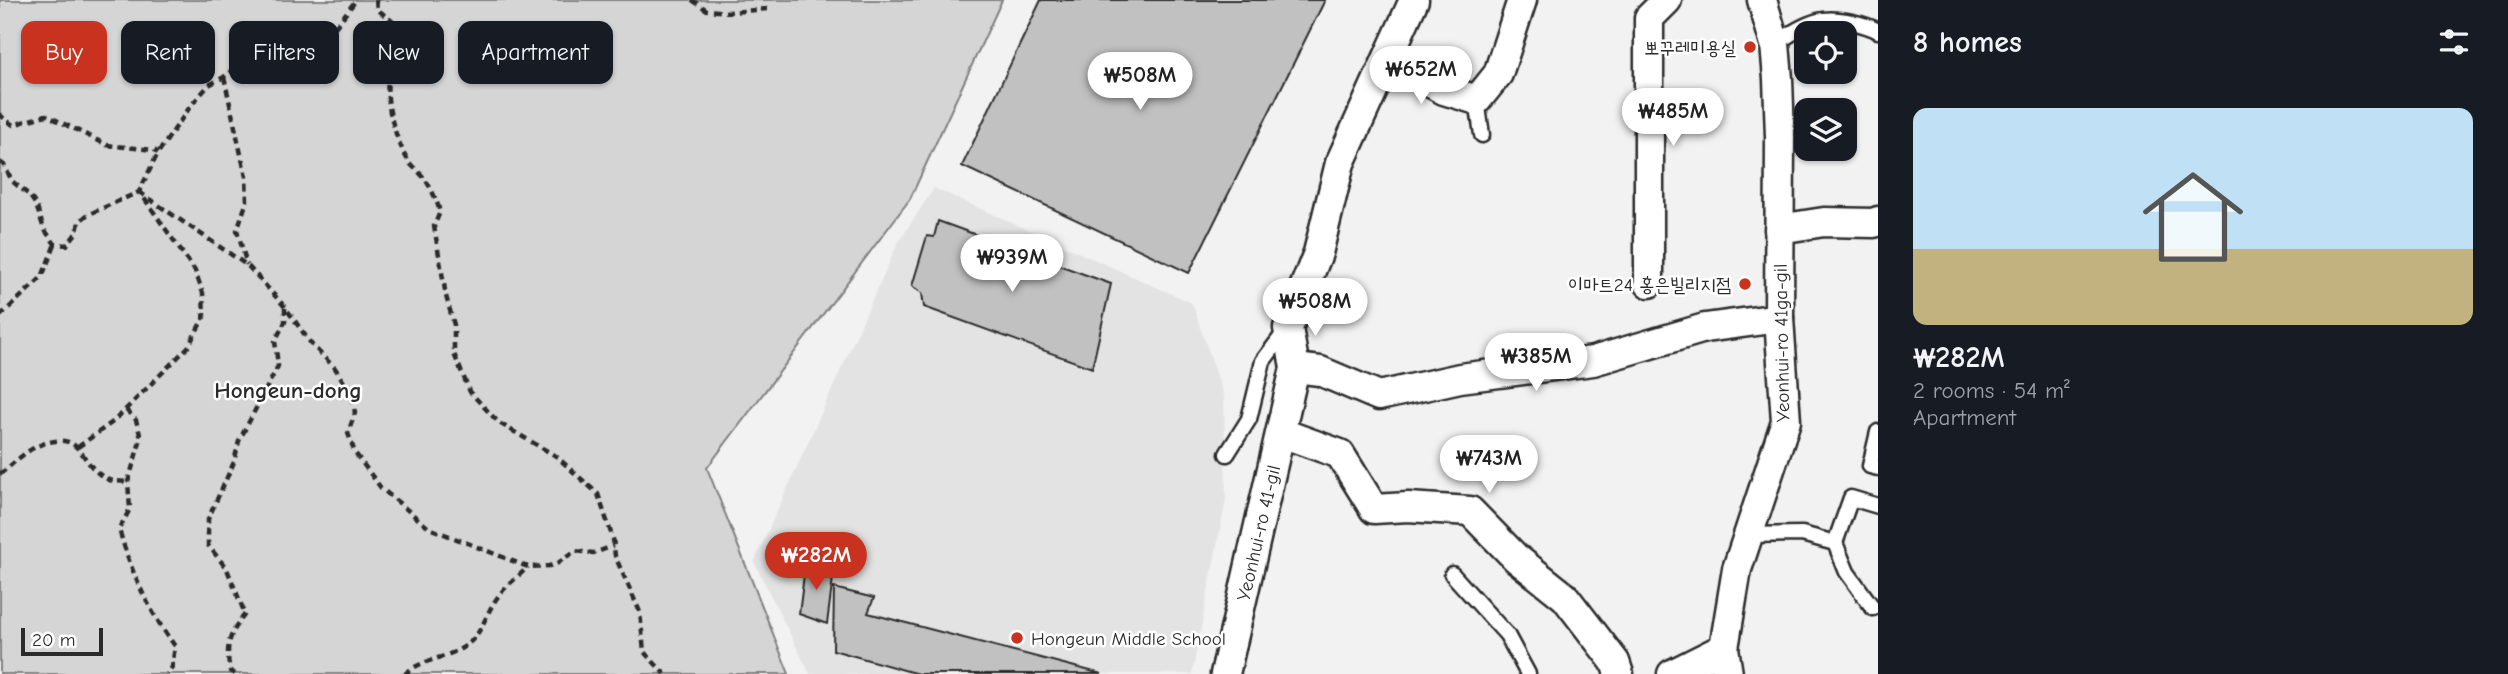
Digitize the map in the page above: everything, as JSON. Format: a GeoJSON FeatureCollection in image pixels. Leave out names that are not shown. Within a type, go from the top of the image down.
{"type":"FeatureCollection","features":[{"type":"Feature","properties":{"kind":"street"},"geometry":{"type":"LineString","coordinates":[[1288,328],[1318,253],[1340,163],[1415,0]]}},
{"type":"Feature","properties":{"kind":"street"},"geometry":{"type":"LineString","coordinates":[[1387,60],[1444,90],[1476,100],[1498,74],[1522,0]]}},
{"type":"Feature","properties":{"kind":"street"},"geometry":{"type":"LineString","coordinates":[[1649,283],[1649,18],[1667,0]]}},
{"type":"Feature","properties":{"kind":"street","name":"Yeonhui-ro 41ga-gil"},"geometry":{"type":"LineString","coordinates":[[1726,661],[1737,569],[1786,421],[1779,318],[1780,137],[1775,44],[1762,0]]}},
{"type":"Feature","properties":{"kind":"street"},"geometry":{"type":"LineString","coordinates":[[1779,229],[1824,222],[1876,224]]}},
{"type":"Feature","properties":{"kind":"street"},"geometry":{"type":"LineString","coordinates":[[1295,368],[1320,371],[1379,396],[1460,378],[1592,361],[1705,328],[1779,318]]}},
{"type":"Feature","properties":{"kind":"street","name":"Yeonhui-ro 41-gil"},"geometry":{"type":"LineString","coordinates":[[1226,674],[1295,368],[1288,328]]}},
{"type":"Feature","properties":{"kind":"street"},"geometry":{"type":"LineString","coordinates":[[1282,433],[1340,454],[1374,509],[1408,507],[1470,511],[1516,558],[1566,597],[1615,662],[1619,674]]}},
{"type":"Feature","properties":{"kind":"street"},"geometry":{"type":"LineString","coordinates":[[1672,674],[1726,661]]}},
{"type":"Feature","properties":{"kind":"lane"},"geometry":{"type":"LineString","coordinates":[[1775,44],[1793,32],[1824,20],[1867,25],[1878,31]]}},
{"type":"Feature","properties":{"kind":"lane"},"geometry":{"type":"LineString","coordinates":[[1476,100],[1482,135]]}},
{"type":"Feature","properties":{"kind":"lane"},"geometry":{"type":"LineString","coordinates":[[1227,454],[1249,419],[1263,361],[1288,328]]}},
{"type":"Feature","properties":{"kind":"lane"},"geometry":{"type":"LineString","coordinates":[[1878,432],[1870,466],[1878,468]]}},
{"type":"Feature","properties":{"kind":"lane"},"geometry":{"type":"LineString","coordinates":[[1873,608],[1847,572],[1835,543],[1851,498],[1878,506]]}},
{"type":"Feature","properties":{"kind":"lane"},"geometry":{"type":"LineString","coordinates":[[1748,536],[1802,534],[1835,543]]}},
{"type":"Feature","properties":{"kind":"lane"},"geometry":{"type":"LineString","coordinates":[[1452,574],[1507,635],[1528,674]]}},
{"type":"Feature","properties":{"kind":"path"},"geometry":{"type":"LineString","coordinates":[[0,162],[5,164],[12,181],[29,195],[36,205],[44,229],[55,244],[67,245],[77,232],[79,222],[87,215],[139,192],[158,153],[192,104],[209,85],[224,78],[247,56],[273,39],[317,37],[333,30],[356,0]]}},
{"type":"Feature","properties":{"kind":"path"},"geometry":{"type":"LineString","coordinates":[[376,0],[377,9],[412,37],[393,63],[386,83],[388,100],[399,146],[425,178],[437,200],[440,212],[434,226],[454,325],[454,354],[470,392],[499,423],[556,456],[598,494],[627,587],[640,612],[644,652],[665,674]]}},
{"type":"Feature","properties":{"kind":"path"},"geometry":{"type":"LineString","coordinates":[[692,0],[707,10],[729,12],[769,9]]}},
{"type":"Feature","properties":{"kind":"path"},"geometry":{"type":"LineString","coordinates":[[224,78],[246,177],[247,201],[237,230],[248,266]]}},
{"type":"Feature","properties":{"kind":"path"},"geometry":{"type":"LineString","coordinates":[[0,113],[13,125],[46,115],[107,145],[154,150],[158,153]]}},
{"type":"Feature","properties":{"kind":"path"},"geometry":{"type":"LineString","coordinates":[[139,192],[248,266],[285,307],[312,345],[335,368],[352,395],[355,413],[348,433],[355,453],[381,488],[429,528],[528,567],[549,566],[575,551],[594,553],[613,546]]}},
{"type":"Feature","properties":{"kind":"path"},"geometry":{"type":"LineString","coordinates":[[78,447],[126,410],[188,347],[204,317],[203,293],[195,271],[139,192]]}},
{"type":"Feature","properties":{"kind":"path"},"geometry":{"type":"LineString","coordinates":[[0,316],[43,277],[55,244]]}},
{"type":"Feature","properties":{"kind":"path"},"geometry":{"type":"LineString","coordinates":[[235,674],[230,671],[227,653],[231,633],[245,614],[227,569],[208,545],[208,519],[234,462],[239,441],[278,366],[275,341],[285,322],[285,307]]}},
{"type":"Feature","properties":{"kind":"path"},"geometry":{"type":"LineString","coordinates":[[126,410],[136,420],[141,438],[128,482],[130,509],[119,529],[129,566],[156,620],[175,646],[172,667],[167,674]]}},
{"type":"Feature","properties":{"kind":"path"},"geometry":{"type":"LineString","coordinates":[[0,474],[39,445],[64,440],[78,447],[90,466],[107,480],[128,482]]}},
{"type":"Feature","properties":{"kind":"path"},"geometry":{"type":"LineString","coordinates":[[405,674],[411,668],[466,646],[478,635],[497,598],[528,567]]}},
{"type":"Feature","properties":{"kind":"shaded area"},"geometry":{"type":"Polygon","coordinates":[[[0,0],[1002,0],[910,199],[707,468],[789,674],[0,674],[0,0]]]}},
{"type":"Feature","properties":{"kind":"shaded area"},"geometry":{"type":"Polygon","coordinates":[[[934,188],[1192,303],[1224,396],[1226,500],[1192,674],[810,674],[754,562],[898,243],[934,188]]]}},
{"type":"Feature","properties":{"kind":"building"},"geometry":{"type":"Polygon","coordinates":[[[1041,0],[1325,0],[1189,273],[962,166],[1041,0]]]}},
{"type":"Feature","properties":{"kind":"building"},"geometry":{"type":"Polygon","coordinates":[[[938,221],[1111,284],[1092,368],[924,307],[922,293],[912,286],[927,236],[934,237],[938,221]]]}},
{"type":"Feature","properties":{"kind":"building"},"geometry":{"type":"Polygon","coordinates":[[[806,559],[834,570],[827,624],[799,614],[806,559]]]}},
{"type":"Feature","properties":{"kind":"building"},"geometry":{"type":"Polygon","coordinates":[[[834,588],[874,598],[868,613],[1102,674],[918,674],[833,650],[834,588]]]}},
{"type":"Feature","properties":{"kind":"place","name":"뽀꾸레미용실"},"geometry":{"type":"Point","coordinates":[1750,47]}},
{"type":"Feature","properties":{"kind":"place","name":"이마트24 홍은빌리지점"},"geometry":{"type":"Point","coordinates":[1745,284]}},
{"type":"Feature","properties":{"kind":"place","name":"Hongeun Middle School"},"geometry":{"type":"Point","coordinates":[1017,638]}},
{"type":"Feature","properties":{"kind":"district","name":"Hongeun-dong"},"geometry":{"type":"Point","coordinates":[288,390]}}]}
